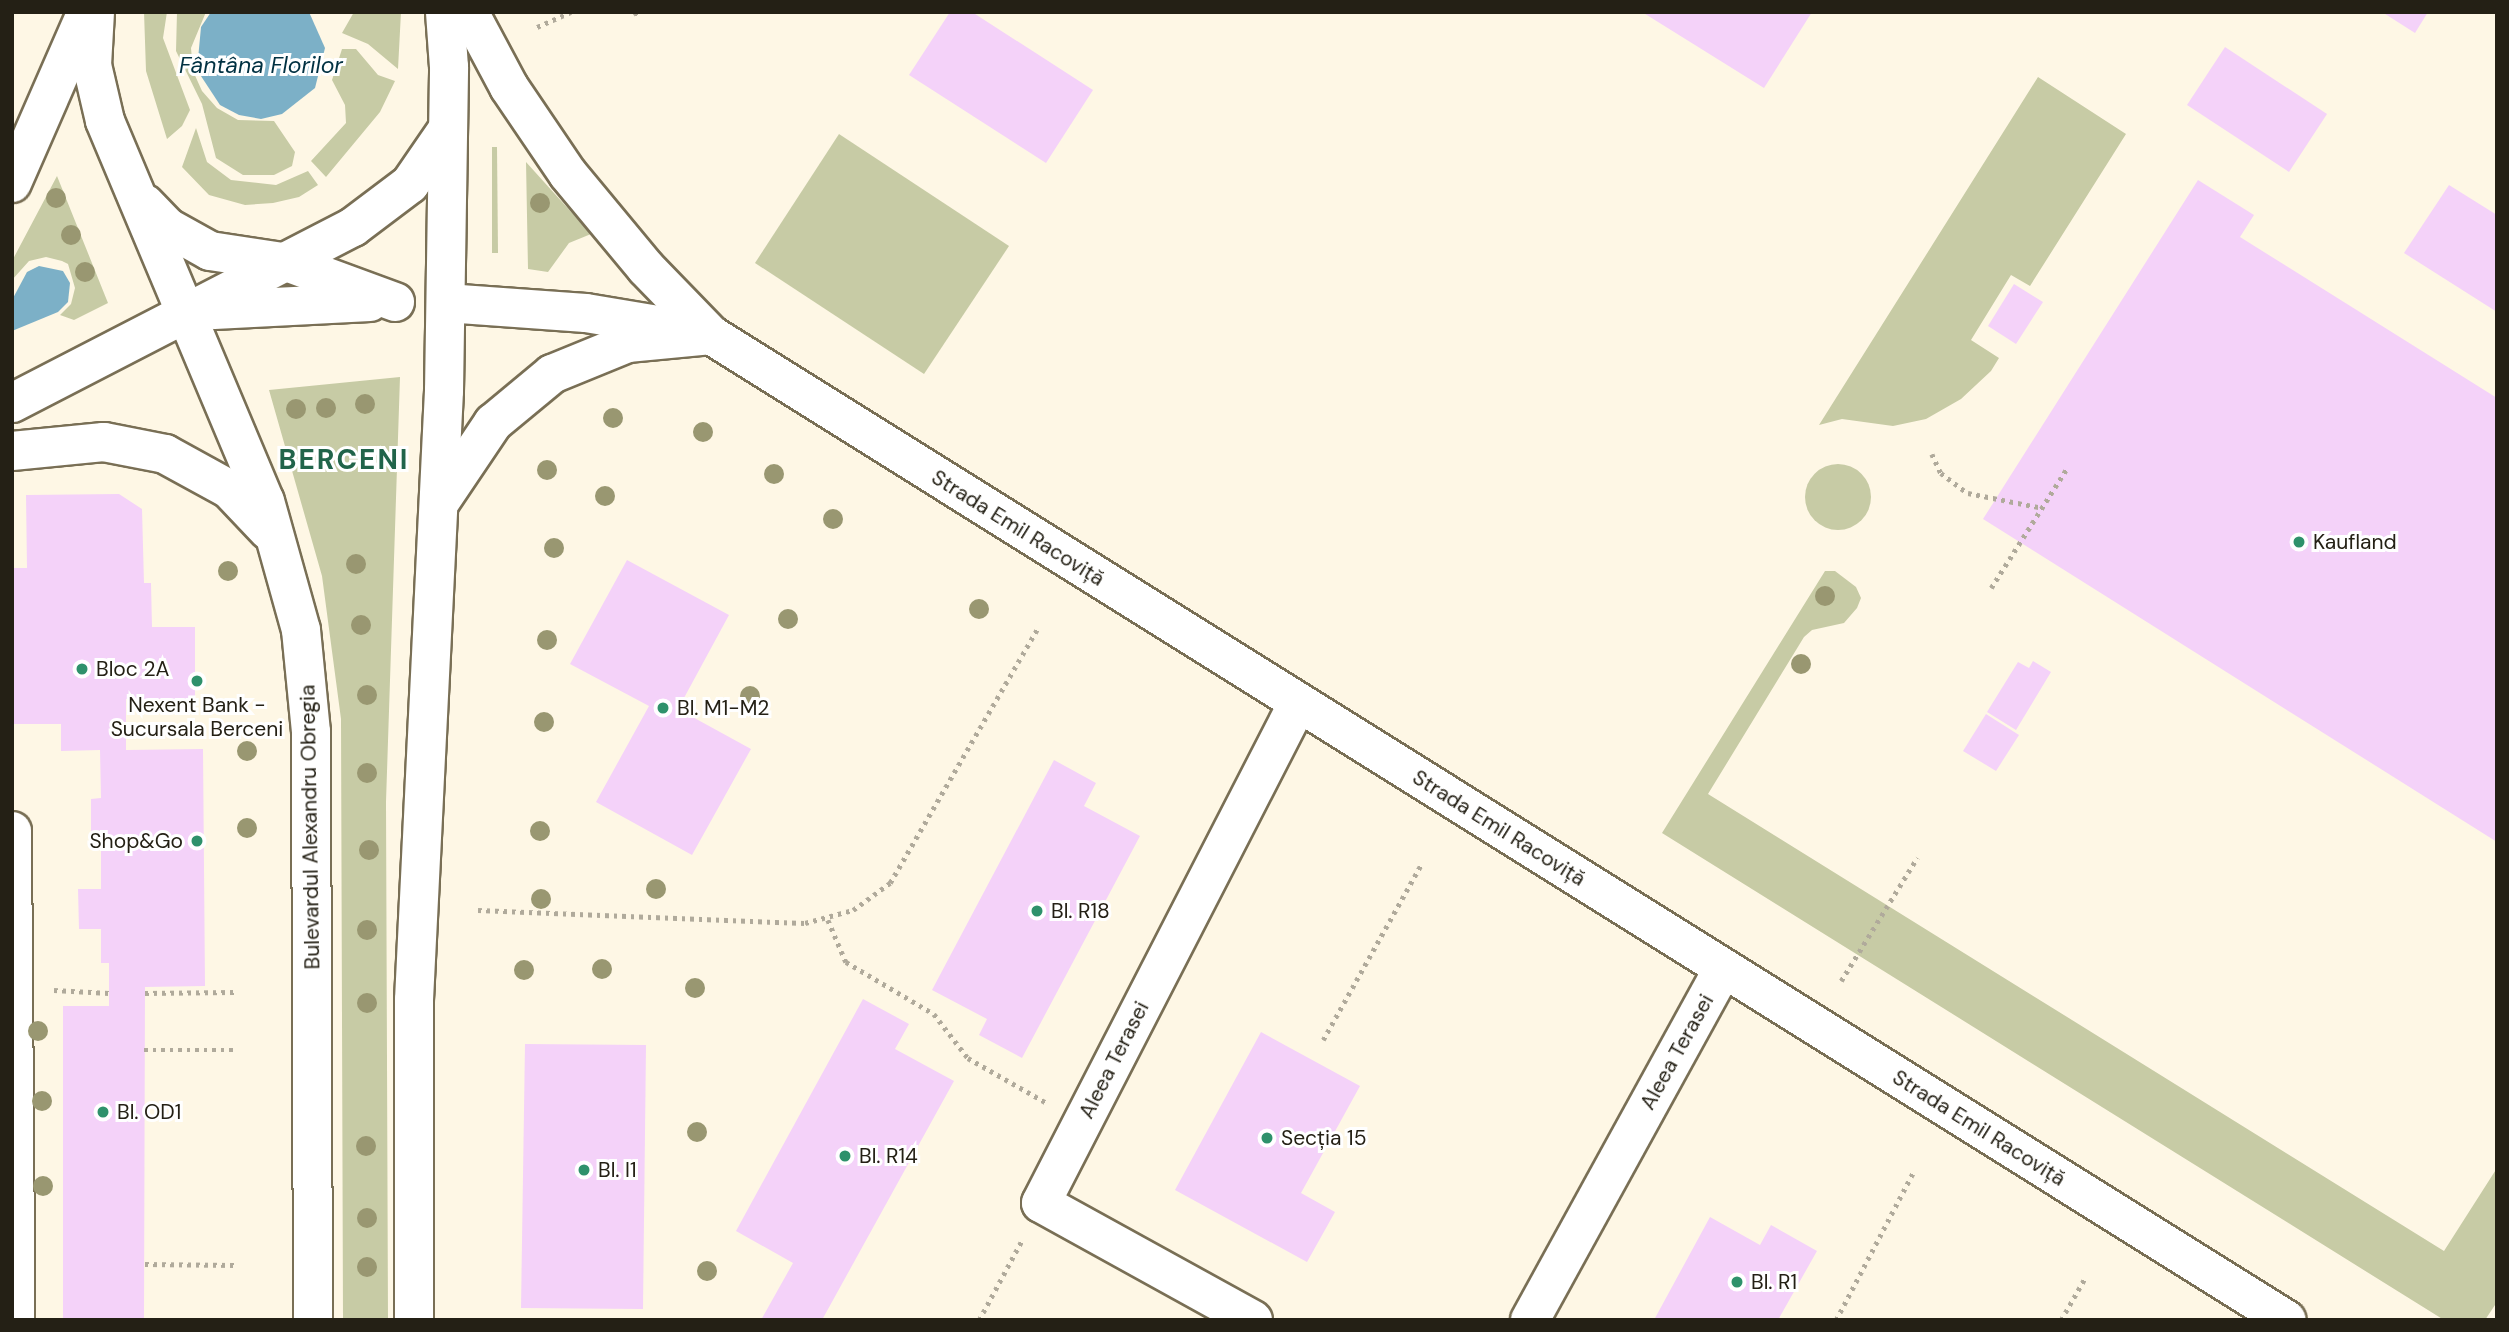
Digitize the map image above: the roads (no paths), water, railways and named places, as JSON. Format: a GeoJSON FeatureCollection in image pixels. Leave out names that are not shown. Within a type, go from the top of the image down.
{"type":"FeatureCollection","features":[{"type":"Feature","properties":{"kind":"main road"},"geometry":{"type":"LineString","coordinates":[[12,183],[87,12]]}},
{"type":"Feature","properties":{"kind":"main road","name":"Bulevardul Alexandru Obregia"},"geometry":{"type":"LineString","coordinates":[[95,12],[94,83],[133,189],[280,544],[300,630],[312,732],[313,1320]]}},
{"type":"Feature","properties":{"kind":"main road"},"geometry":{"type":"LineString","coordinates":[[414,1320],[414,975],[439,504],[446,303],[445,12]]}},
{"type":"Feature","properties":{"kind":"main road","name":"Strada Emil Racoviță"},"geometry":{"type":"LineString","coordinates":[[468,12],[509,87],[568,174],[646,268],[711,335],[2287,1320]]}},
{"type":"Feature","properties":{"kind":"main road"},"geometry":{"type":"LineString","coordinates":[[12,404],[289,262],[395,198],[424,169],[447,130]]}},
{"type":"Feature","properties":{"kind":"main road"},"geometry":{"type":"LineString","coordinates":[[133,189],[167,227],[199,246],[233,257],[289,262],[395,302]]}},
{"type":"Feature","properties":{"kind":"main road","name":"Strada Emil Racoviță"},"geometry":{"type":"LineString","coordinates":[[187,314],[286,303],[446,303],[586,313],[711,335]]}},
{"type":"Feature","properties":{"kind":"main road"},"geometry":{"type":"LineString","coordinates":[[439,504],[493,423],[552,374],[628,343],[711,335]]}},
{"type":"Feature","properties":{"kind":"main road"},"geometry":{"type":"LineString","coordinates":[[12,451],[104,442],[165,454],[229,489],[280,544]]}},
{"type":"Feature","properties":{"kind":"main road","name":"Aleea Terasei"},"geometry":{"type":"LineString","coordinates":[[1253,1320],[1041,1203],[1298,703]]}},
{"type":"Feature","properties":{"kind":"main road"},"geometry":{"type":"LineString","coordinates":[[12,831],[15,1320]]}},
{"type":"Feature","properties":{"kind":"main road","name":"Aleea Terasei"},"geometry":{"type":"LineString","coordinates":[[1530,1320],[1723,969]]}},
{"type":"Feature","properties":{"kind":"water","name":"Fântâna Florilor"},"geometry":{"type":"Polygon","coordinates":[[[211,12],[309,12],[325,48],[315,88],[282,114],[261,119],[239,115],[220,105],[197,70],[201,27],[211,12]]]}},
{"type":"Feature","properties":{"kind":"water"},"geometry":{"type":"Polygon","coordinates":[[[39,266],[63,271],[70,283],[68,302],[58,312],[12,331],[12,300],[27,272],[39,266]]]}},
{"type":"Feature","properties":{"kind":"place","name":"Kaufland"},"geometry":{"type":"Point","coordinates":[2299,542]}},
{"type":"Feature","properties":{"kind":"place","name":"Bloc 2A"},"geometry":{"type":"Point","coordinates":[82,669]}},
{"type":"Feature","properties":{"kind":"place","name":"Nexent Bank - Sucursala Berceni"},"geometry":{"type":"Point","coordinates":[197,681]}},
{"type":"Feature","properties":{"kind":"place","name":"Bl. M1-M2"},"geometry":{"type":"Point","coordinates":[663,708]}},
{"type":"Feature","properties":{"kind":"place","name":"Shop&Go"},"geometry":{"type":"Point","coordinates":[197,841]}},
{"type":"Feature","properties":{"kind":"place","name":"Bl. R18"},"geometry":{"type":"Point","coordinates":[1037,911]}},
{"type":"Feature","properties":{"kind":"place","name":"Bl. OD1"},"geometry":{"type":"Point","coordinates":[103,1112]}},
{"type":"Feature","properties":{"kind":"place","name":"Secția 15"},"geometry":{"type":"Point","coordinates":[1267,1138]}},
{"type":"Feature","properties":{"kind":"place","name":"Bl. R14"},"geometry":{"type":"Point","coordinates":[845,1156]}},
{"type":"Feature","properties":{"kind":"place","name":"Bl. I1"},"geometry":{"type":"Point","coordinates":[584,1170]}},
{"type":"Feature","properties":{"kind":"place","name":"Bl. R1"},"geometry":{"type":"Point","coordinates":[1737,1282]}},
{"type":"Feature","properties":{"kind":"district","name":"BERCENI"},"geometry":{"type":"Point","coordinates":[344,460]}}]}
